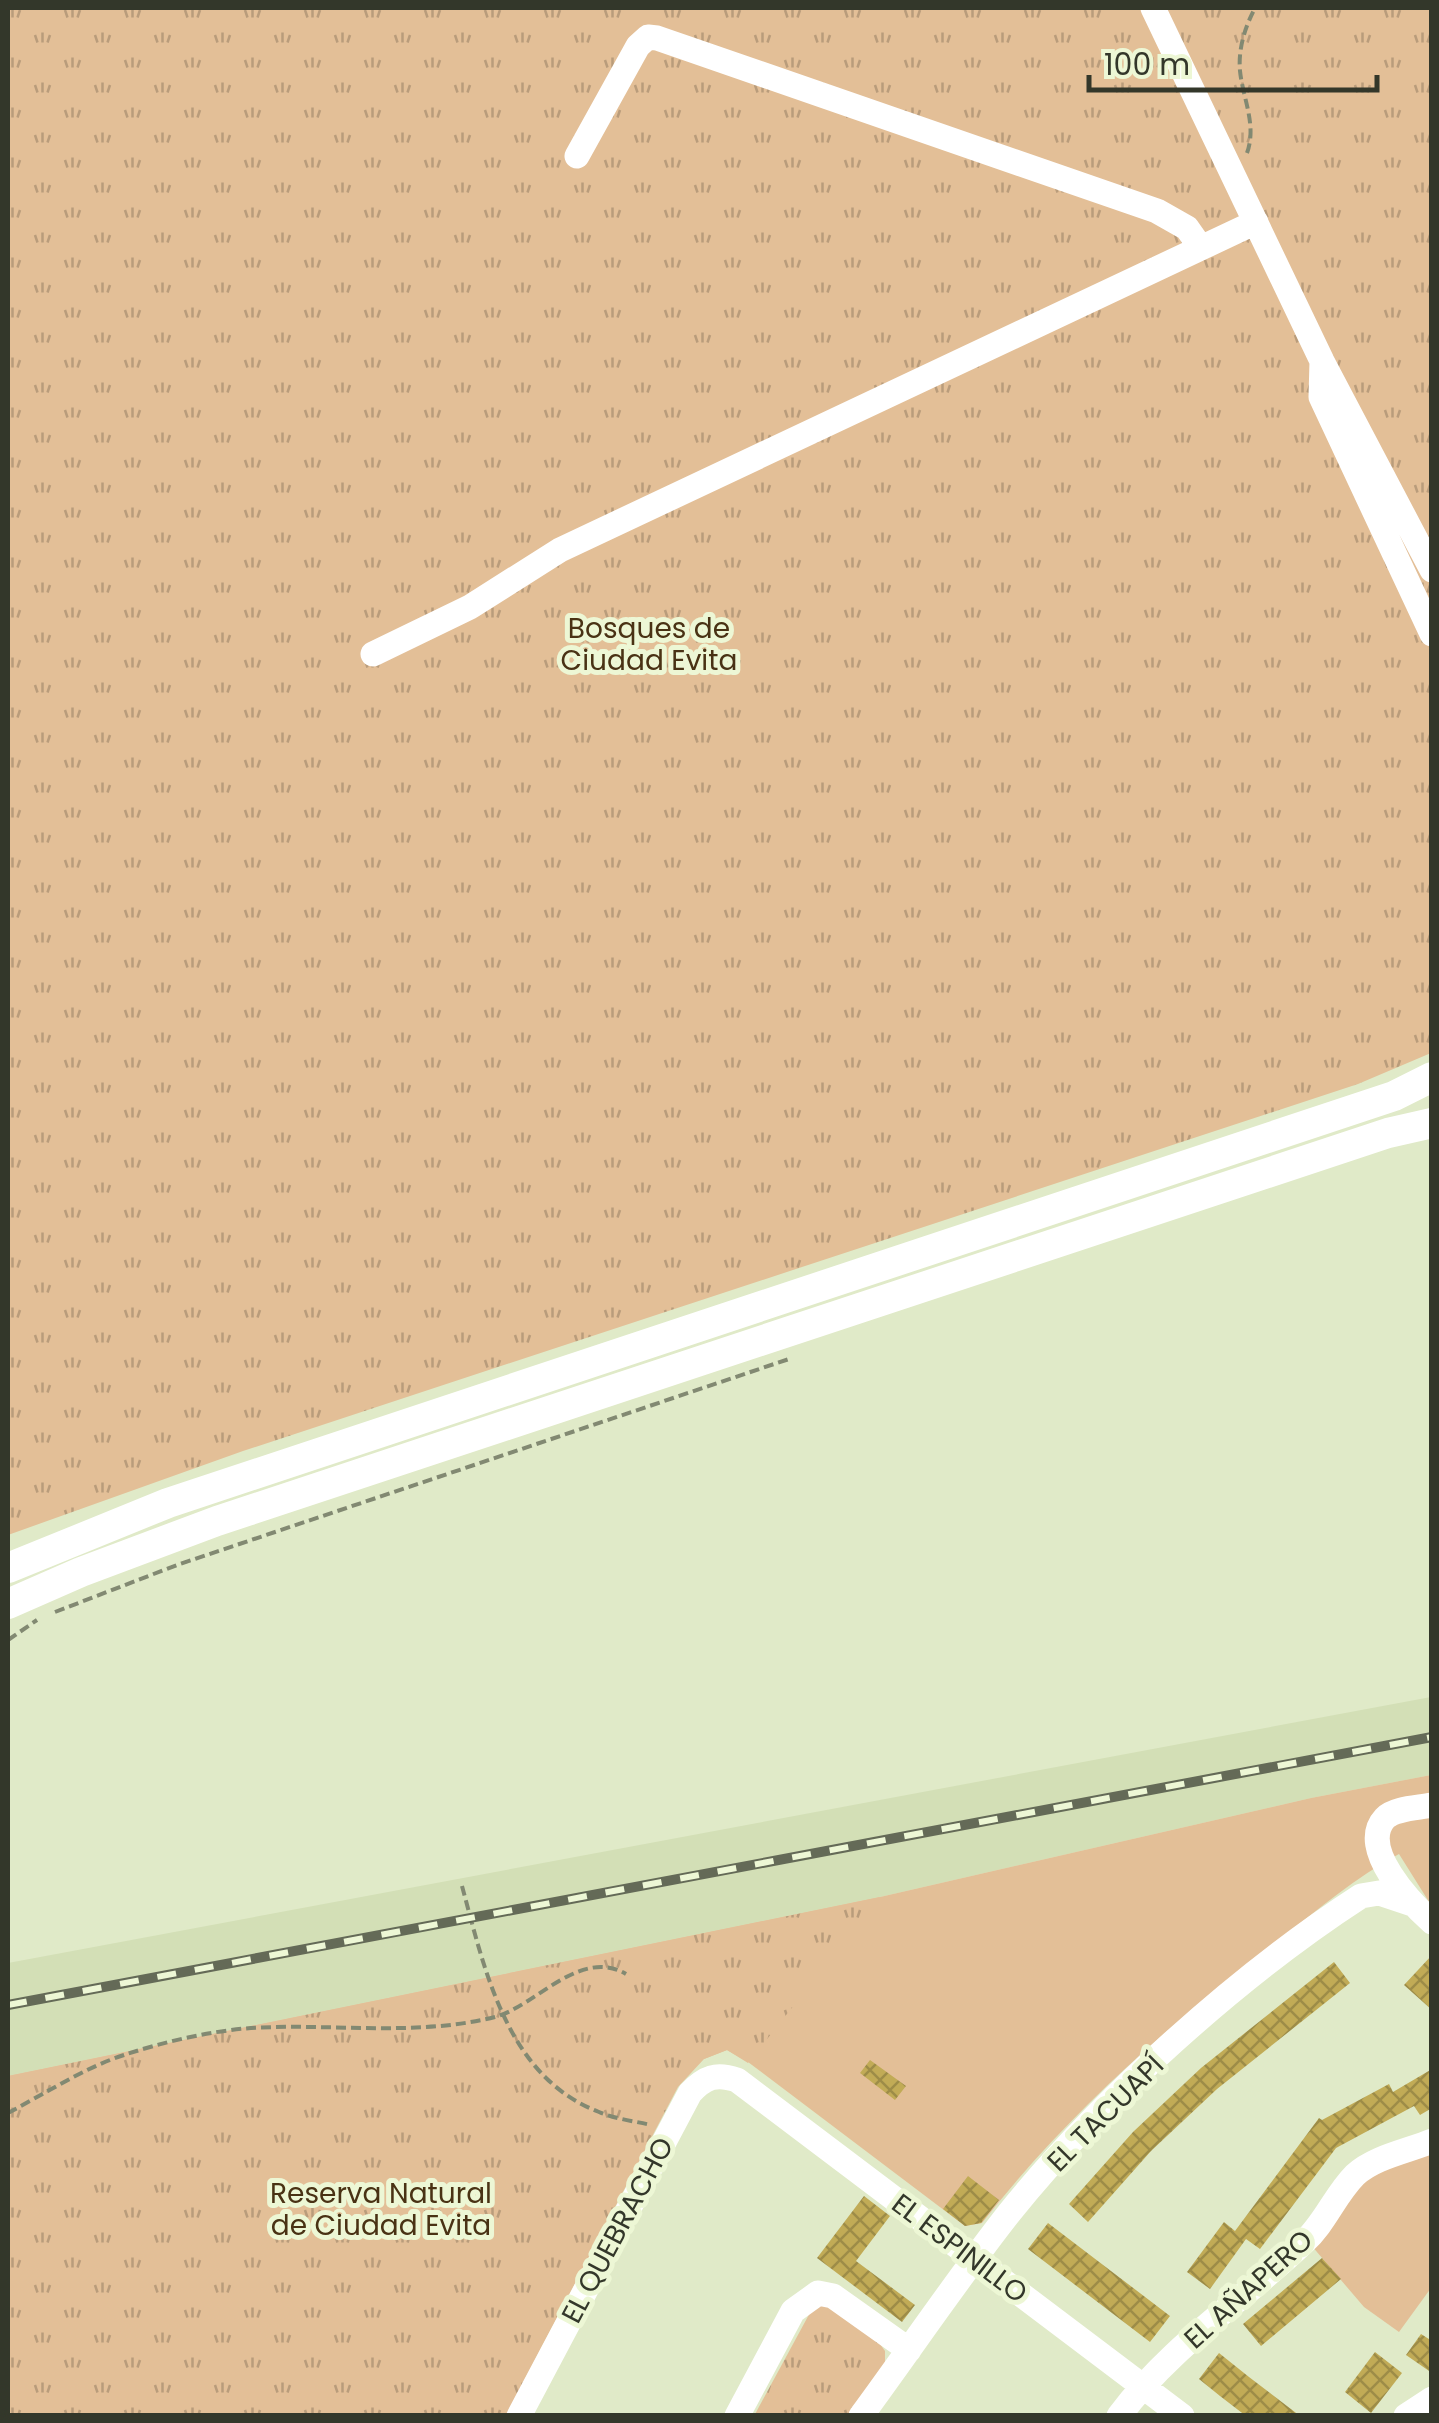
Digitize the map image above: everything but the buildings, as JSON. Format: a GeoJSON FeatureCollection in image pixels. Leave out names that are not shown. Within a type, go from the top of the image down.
{"type":"FeatureCollection","features":[{"type":"Feature","properties":{"kind":"main road"},"geometry":{"type":"LineString","coordinates":[[8,1568],[168,1503],[1394,1096],[1432,1077]]}},
{"type":"Feature","properties":{"kind":"main road"},"geometry":{"type":"LineString","coordinates":[[8,1604],[80,1572],[216,1521],[1388,1133],[1432,1122]]}},
{"type":"Feature","properties":{"kind":"street"},"geometry":{"type":"LineString","coordinates":[[1153,8],[1322,361],[1432,570]]}},
{"type":"Feature","properties":{"kind":"street"},"geometry":{"type":"LineString","coordinates":[[576,156],[638,46],[648,38],[657,38],[1158,210],[1187,228],[1201,248]]}},
{"type":"Feature","properties":{"kind":"street"},"geometry":{"type":"LineString","coordinates":[[373,654],[470,607],[560,550],[1256,222]]}},
{"type":"Feature","properties":{"kind":"street"},"geometry":{"type":"LineString","coordinates":[[1322,361],[1321,397],[1432,634]]}},
{"type":"Feature","properties":{"kind":"street"},"geometry":{"type":"LineString","coordinates":[[1432,1805],[1397,1812],[1385,1818],[1380,1829],[1380,1844],[1392,1882],[1432,1922]]}},
{"type":"Feature","properties":{"kind":"street","name":"EL TACUAPÍ"},"geometry":{"type":"LineString","coordinates":[[861,2416],[1010,2212],[1086,2126],[1154,2060],[1245,1982],[1361,1896],[1379,1893],[1412,1904]]}},
{"type":"Feature","properties":{"kind":"street","name":"EL QUEBRACHO"},"geometry":{"type":"LineString","coordinates":[[520,2416],[690,2094],[701,2081],[712,2076],[738,2080]]}},
{"type":"Feature","properties":{"kind":"street","name":"EL ESPINILLO"},"geometry":{"type":"LineString","coordinates":[[738,2080],[1182,2416]]}},
{"type":"Feature","properties":{"kind":"street","name":"EL AÑAPERO"},"geometry":{"type":"LineString","coordinates":[[1119,2416],[1143,2384],[1306,2240],[1356,2174],[1373,2163],[1432,2141]]}},
{"type":"Feature","properties":{"kind":"street"},"geometry":{"type":"LineString","coordinates":[[738,2416],[792,2311],[818,2293],[833,2296],[909,2350]]}},
{"type":"Feature","properties":{"kind":"street"},"geometry":{"type":"LineString","coordinates":[[1406,2416],[1432,2399]]}},
{"type":"Feature","properties":{"kind":"path"},"geometry":{"type":"LineString","coordinates":[[1233,172],[1245,158],[1252,131],[1240,69],[1244,32],[1255,8]]}},
{"type":"Feature","properties":{"kind":"path"},"geometry":{"type":"LineString","coordinates":[[462,1886],[485,1972],[503,2015],[531,2064],[558,2090],[598,2112],[658,2126]]}},
{"type":"Feature","properties":{"kind":"path"},"geometry":{"type":"LineString","coordinates":[[8,2113],[122,2055],[230,2030],[458,2026],[503,2015],[545,1987],[591,1969],[612,1966],[626,1974]]}},
{"type":"Feature","properties":{"kind":"shaded area"},"geometry":{"type":"Polygon","coordinates":[[[1431,1697],[1431,1775],[1311,1798],[880,1897],[8,2076],[8,1963],[1431,1697]]]}},
{"type":"Feature","properties":{"kind":"green space","name":"Bosques de Ciudad Evita"},"geometry":{"type":"Polygon","coordinates":[[[8,8],[1431,8],[1431,1053],[1358,1084],[243,1451],[8,1535],[8,8]]]}},
{"type":"Feature","properties":{"kind":"green space"},"geometry":{"type":"Polygon","coordinates":[[[1431,1775],[1431,1905],[1399,1854],[1353,1883],[1161,2036],[1049,2144],[982,2223],[965,2226],[727,2050],[704,2059],[8,2132],[8,2076],[880,1897],[1311,1798],[1431,1775]]]}},
{"type":"Feature","properties":{"kind":"green space","name":"Reserva Natural de Ciudad Evita"},"geometry":{"type":"Polygon","coordinates":[[[880,1897],[748,2063],[727,2050],[704,2059],[678,2087],[506,2415],[8,2416],[8,2076],[880,1897]]]}},
{"type":"Feature","properties":{"kind":"green space"},"geometry":{"type":"Polygon","coordinates":[[[1431,2148],[1431,2288],[1399,2332],[1364,2307],[1311,2245],[1361,2178],[1431,2148]]]}},
{"type":"Feature","properties":{"kind":"green space"},"geometry":{"type":"Polygon","coordinates":[[[829,2303],[880,2344],[885,2351],[885,2365],[848,2415],[754,2416],[812,2309],[829,2303]]]}},
{"type":"Feature","properties":{"kind":"railway"},"geometry":{"type":"LineString","coordinates":[[8,2005],[1432,1737]]}}]}
